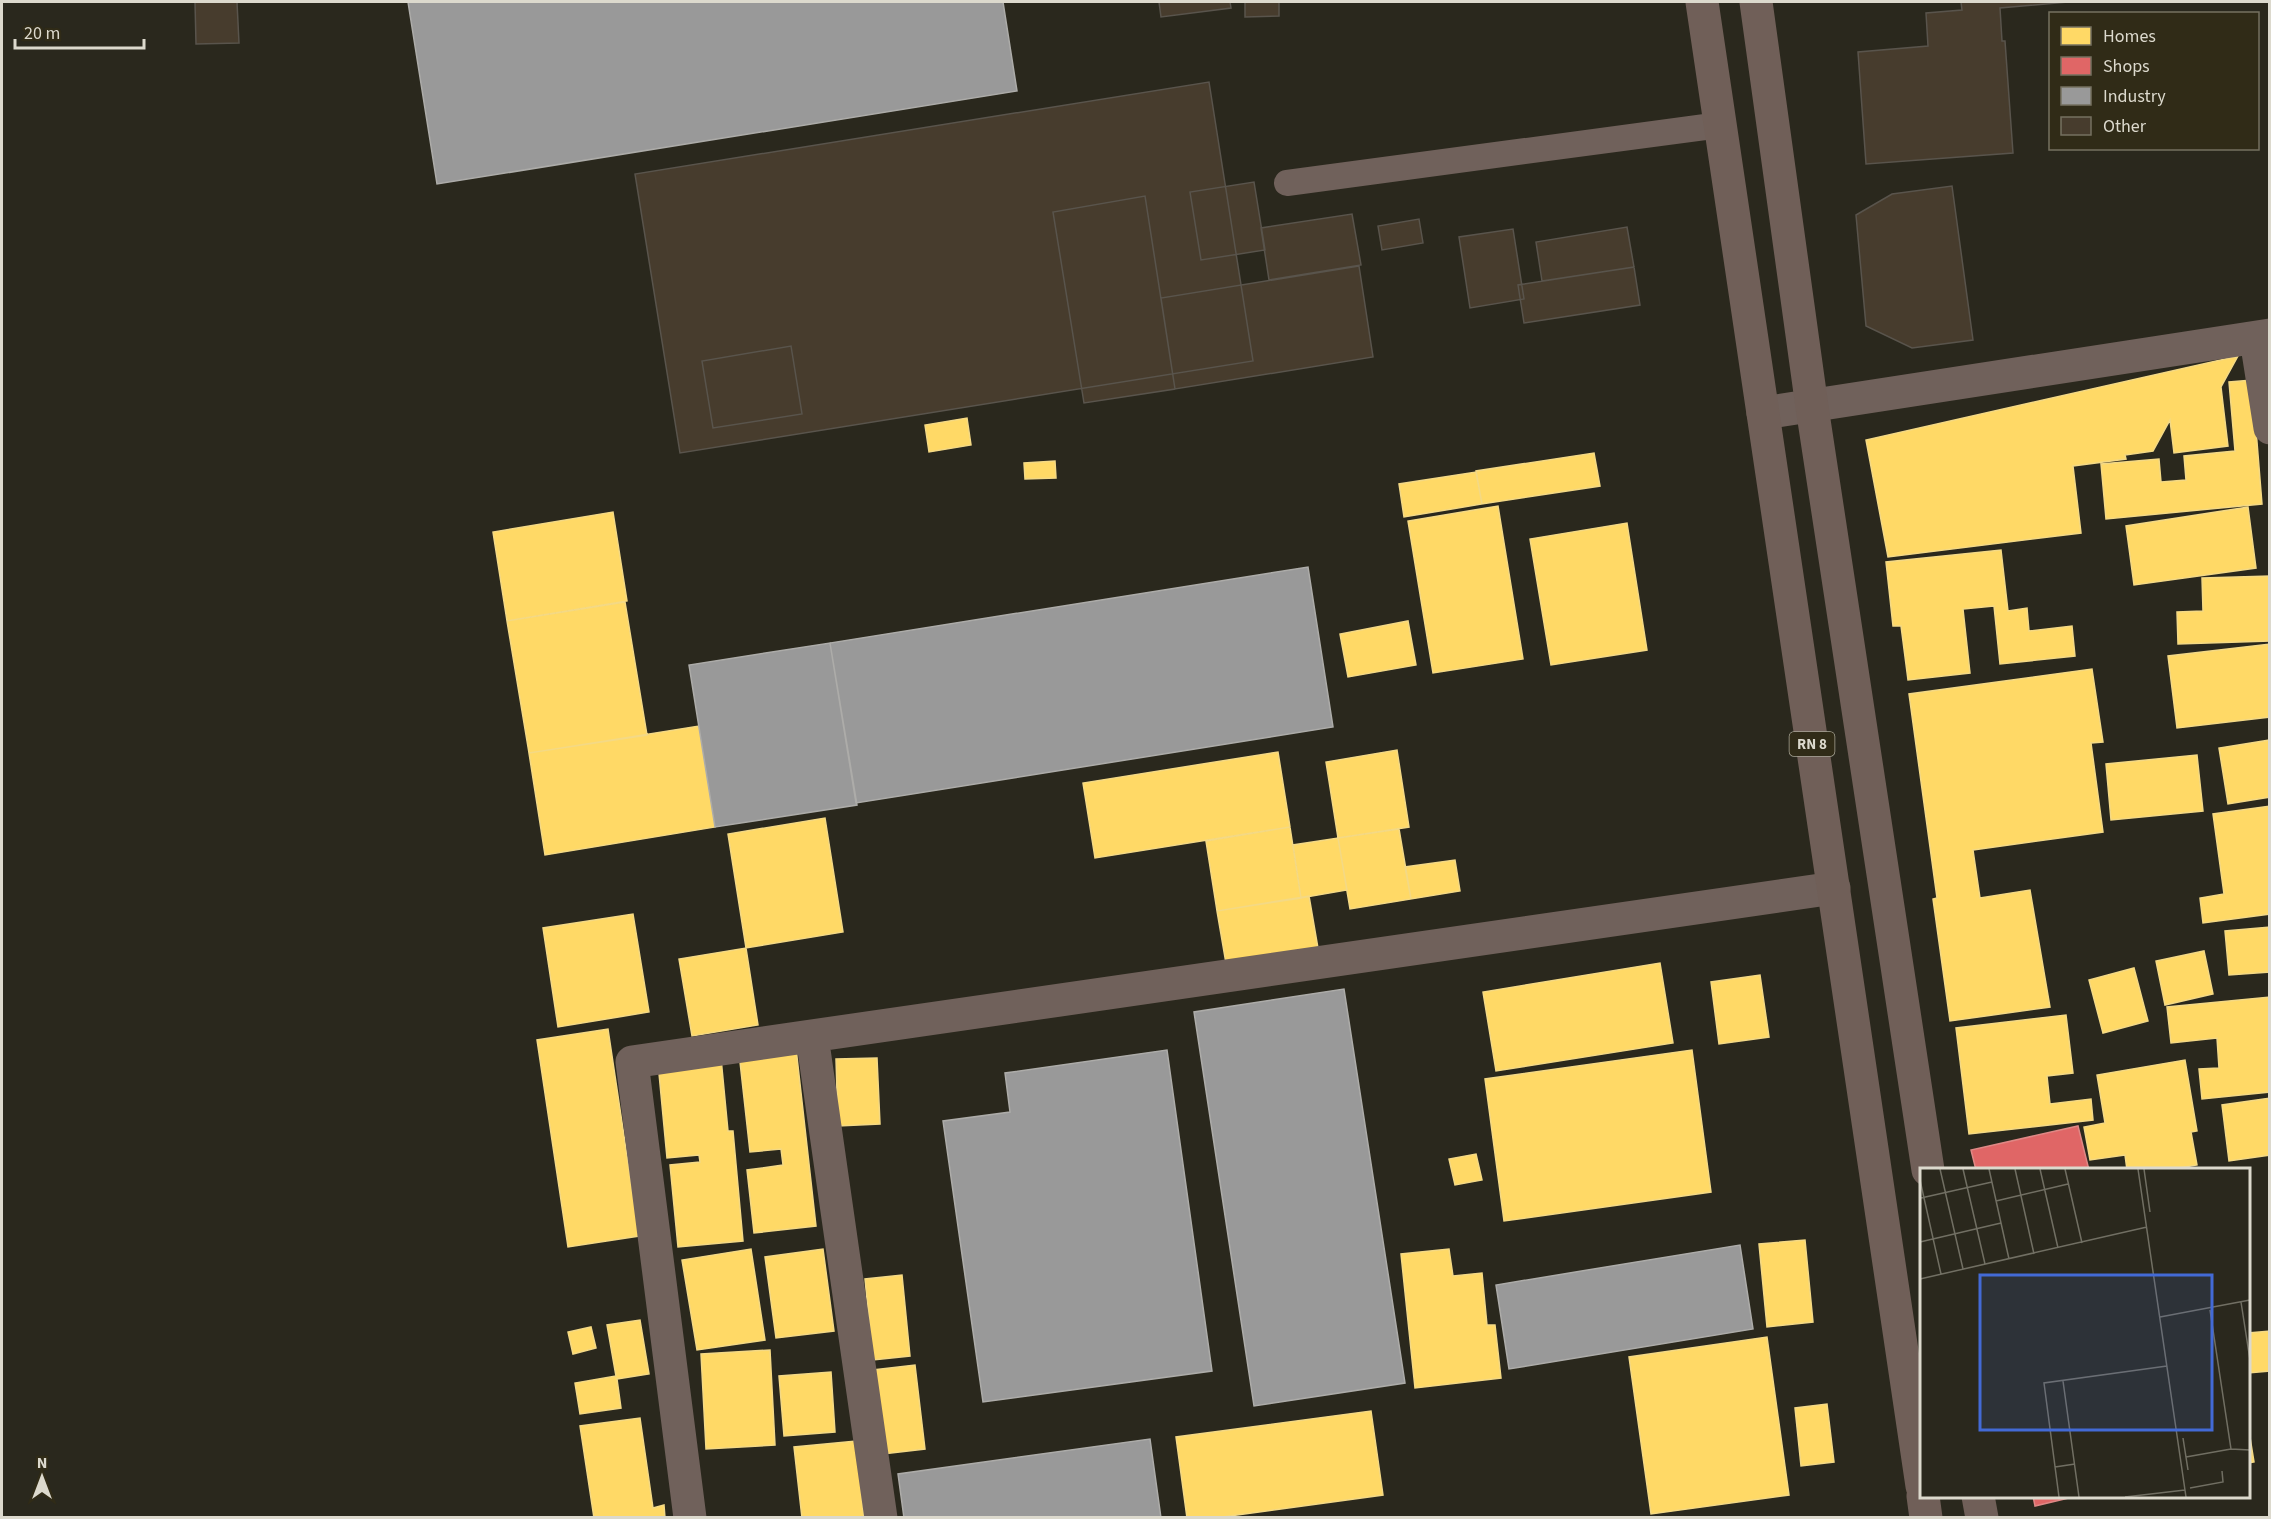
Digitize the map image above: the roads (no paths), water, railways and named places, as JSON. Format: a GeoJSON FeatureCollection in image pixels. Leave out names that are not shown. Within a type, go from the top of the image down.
{"type":"FeatureCollection","features":[{"type":"Feature","properties":{"kind":"main road","name":"RN 8"},"geometry":{"type":"LineString","coordinates":[[1702,2],[1920,1472]]}},
{"type":"Feature","properties":{"kind":"main road"},"geometry":{"type":"LineString","coordinates":[[1756,2],[1812,407],[1928,1168]]}},
{"type":"Feature","properties":{"kind":"main road"},"geometry":{"type":"LineString","coordinates":[[1923,1498],[1926,1518]]}},
{"type":"Feature","properties":{"kind":"main road"},"geometry":{"type":"LineString","coordinates":[[1978,1498],[1982,1518]]}},
{"type":"Feature","properties":{"kind":"street"},"geometry":{"type":"LineString","coordinates":[[1763,413],[2263,337],[2270,428]]}},
{"type":"Feature","properties":{"kind":"street"},"geometry":{"type":"LineString","coordinates":[[690,1518],[632,1062],[1834,888]]}},
{"type":"Feature","properties":{"kind":"street"},"geometry":{"type":"LineString","coordinates":[[812,1036],[881,1518]]}},
{"type":"Feature","properties":{"kind":"lane"},"geometry":{"type":"LineString","coordinates":[[1287,183],[1720,125]]}}]}
